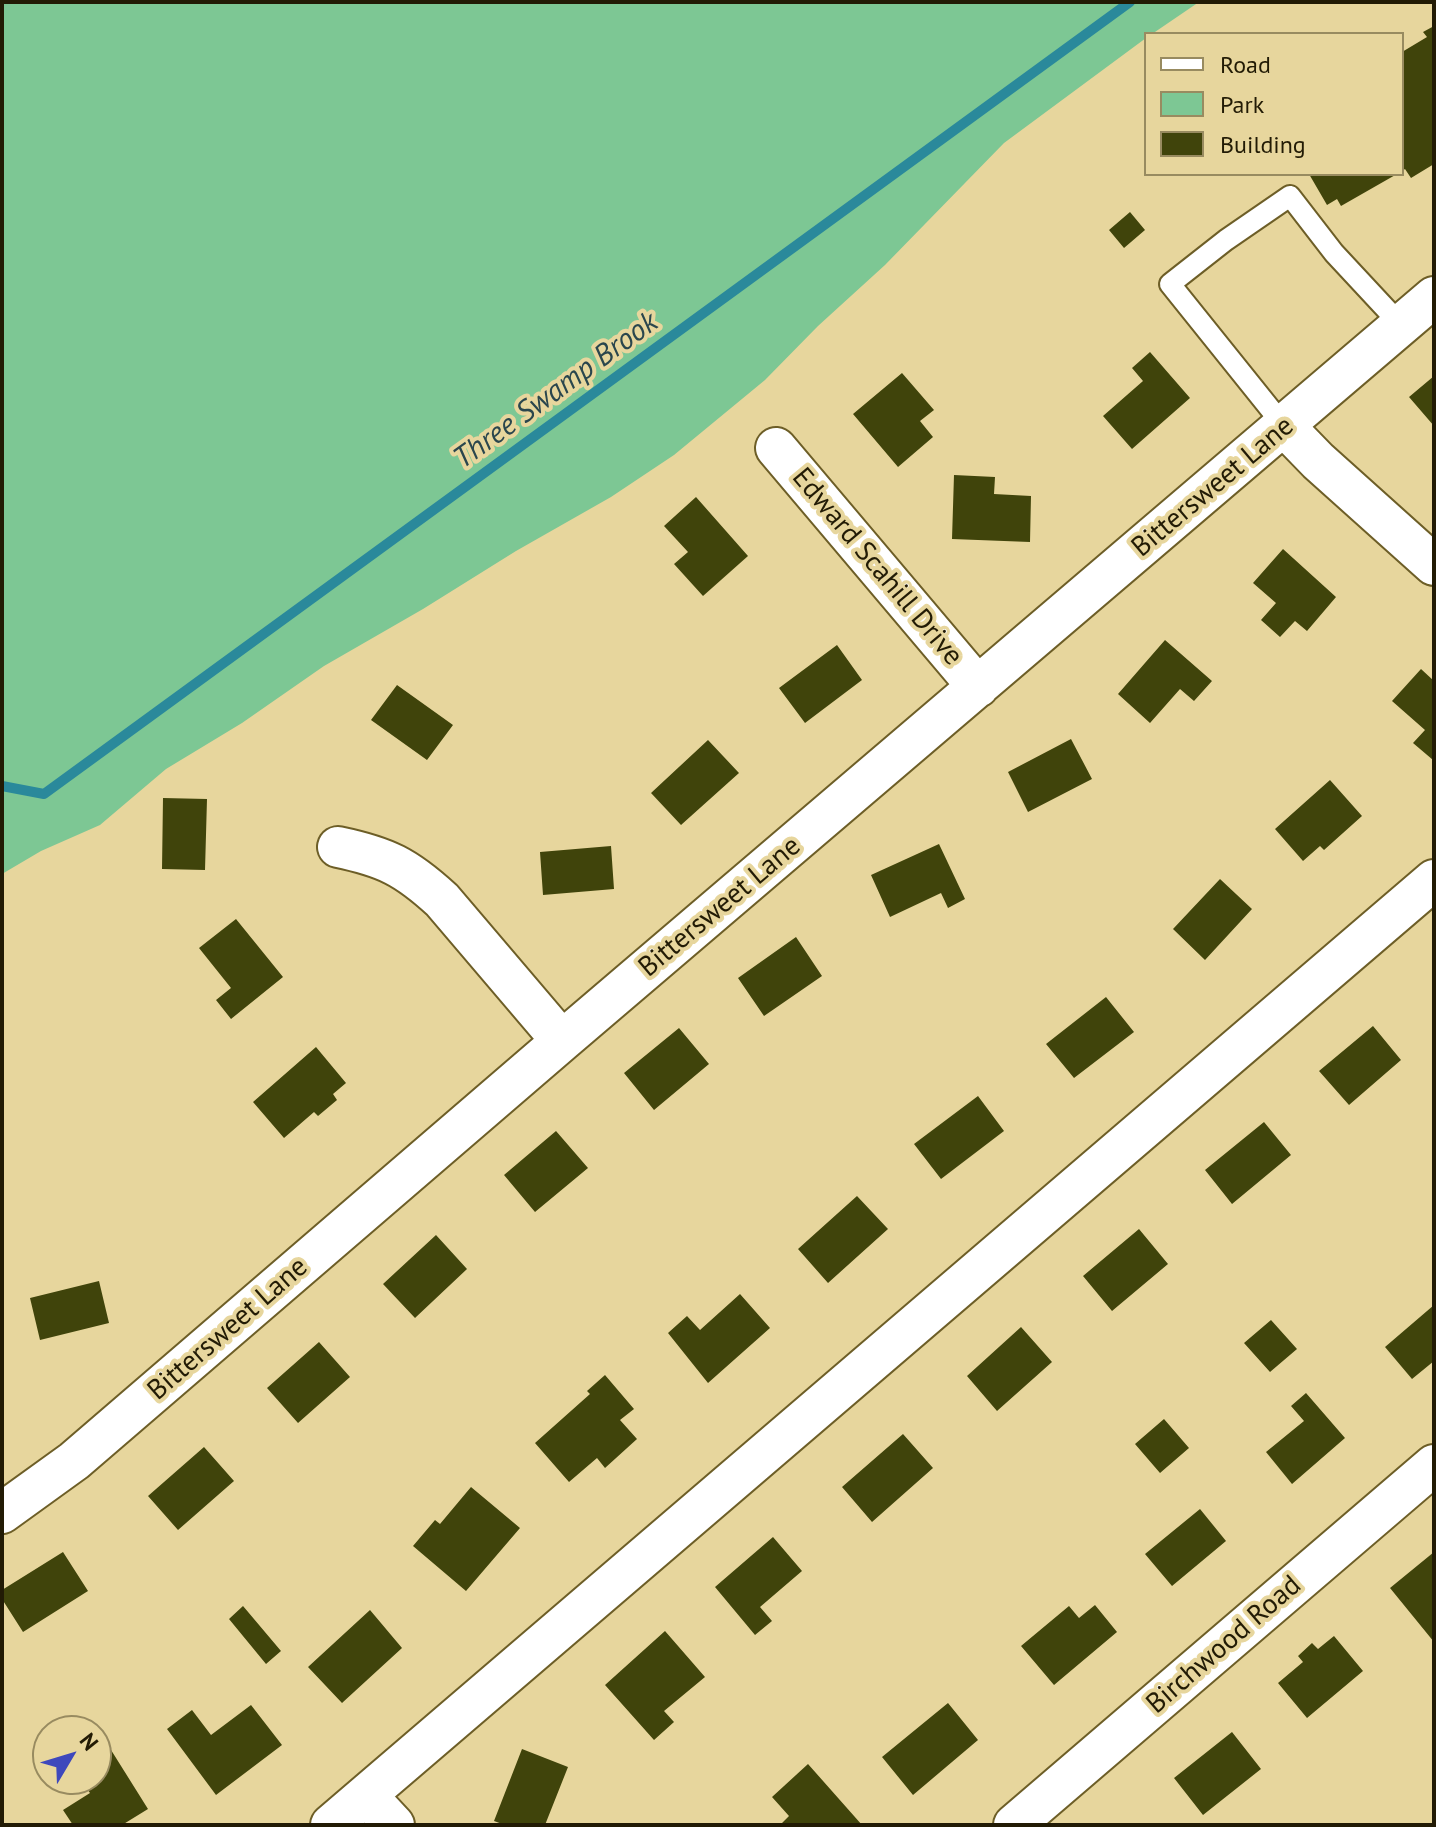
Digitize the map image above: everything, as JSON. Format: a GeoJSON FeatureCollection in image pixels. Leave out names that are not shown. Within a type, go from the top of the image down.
{"type":"FeatureCollection","features":[{"type":"Feature","properties":{"kind":"street","name":"Bittersweet Lane"},"geometry":{"type":"LineString","coordinates":[[2,1513],[74,1461],[1434,297]]}},
{"type":"Feature","properties":{"kind":"street"},"geometry":{"type":"LineString","coordinates":[[1284,426],[1434,565]]}},
{"type":"Feature","properties":{"kind":"street","name":"Edward Scahill Drive"},"geometry":{"type":"LineString","coordinates":[[776,448],[978,687]]}},
{"type":"Feature","properties":{"kind":"street"},"geometry":{"type":"LineString","coordinates":[[338,847],[385,859],[425,884],[562,1041]]}},
{"type":"Feature","properties":{"kind":"street"},"geometry":{"type":"LineString","coordinates":[[331,1825],[1434,880]]}},
{"type":"Feature","properties":{"kind":"street","name":"Birchwood Road"},"geometry":{"type":"LineString","coordinates":[[1014,1825],[1434,1465]]}},
{"type":"Feature","properties":{"kind":"street"},"geometry":{"type":"LineString","coordinates":[[367,1796],[394,1825]]}},
{"type":"Feature","properties":{"kind":"lane"},"geometry":{"type":"LineString","coordinates":[[1284,426],[1170,284],[1290,196],[1334,253],[1401,325]]}},
{"type":"Feature","properties":{"kind":"green space"},"geometry":{"type":"Polygon","coordinates":[[[2,2],[1199,2],[1155,32],[1144,32],[1144,39],[1004,143],[885,265],[765,380],[674,455],[611,497],[324,666],[242,723],[166,769],[100,825],[41,851],[2,874],[2,2]]]}},
{"type":"Feature","properties":{"kind":"building"},"geometry":{"type":"Polygon","coordinates":[[[1434,26],[1434,164],[1411,178],[1404,170],[1404,51],[1427,37],[1423,32],[1434,26]]]}},
{"type":"Feature","properties":{"kind":"building"},"geometry":{"type":"Polygon","coordinates":[[[1310,176],[1394,176],[1341,206],[1337,199],[1327,205],[1310,176]]]}},
{"type":"Feature","properties":{"kind":"building"},"geometry":{"type":"Polygon","coordinates":[[[1130,212],[1145,230],[1124,248],[1109,230],[1130,212]]]}},
{"type":"Feature","properties":{"kind":"building"},"geometry":{"type":"Polygon","coordinates":[[[1150,352],[1190,398],[1132,449],[1103,416],[1143,381],[1132,368],[1150,352]]]}},
{"type":"Feature","properties":{"kind":"building"},"geometry":{"type":"Polygon","coordinates":[[[902,373],[934,410],[920,421],[933,437],[898,467],[853,414],[902,373]]]}},
{"type":"Feature","properties":{"kind":"building"},"geometry":{"type":"Polygon","coordinates":[[[1434,376],[1434,426],[1409,397],[1434,376]]]}},
{"type":"Feature","properties":{"kind":"building"},"geometry":{"type":"Polygon","coordinates":[[[954,475],[995,477],[994,494],[1031,496],[1030,542],[952,539],[954,475]]]}},
{"type":"Feature","properties":{"kind":"building"},"geometry":{"type":"Polygon","coordinates":[[[696,497],[748,556],[703,596],[674,564],[688,552],[664,526],[696,497]]]}},
{"type":"Feature","properties":{"kind":"building"},"geometry":{"type":"Polygon","coordinates":[[[1283,549],[1336,597],[1307,631],[1295,621],[1280,637],[1261,620],[1276,603],[1253,583],[1283,549]]]}},
{"type":"Feature","properties":{"kind":"building"},"geometry":{"type":"Polygon","coordinates":[[[1165,640],[1212,681],[1194,701],[1180,689],[1150,723],[1118,694],[1165,640]]]}},
{"type":"Feature","properties":{"kind":"building"},"geometry":{"type":"Polygon","coordinates":[[[837,645],[862,680],[805,723],[779,688],[837,645]]]}},
{"type":"Feature","properties":{"kind":"building"},"geometry":{"type":"Polygon","coordinates":[[[1421,669],[1434,681],[1433,760],[1413,743],[1425,730],[1392,701],[1421,669]]]}},
{"type":"Feature","properties":{"kind":"building"},"geometry":{"type":"Polygon","coordinates":[[[397,685],[453,725],[427,760],[371,720],[397,685]]]}},
{"type":"Feature","properties":{"kind":"building"},"geometry":{"type":"Polygon","coordinates":[[[1071,739],[1092,779],[1028,812],[1008,772],[1071,739]]]}},
{"type":"Feature","properties":{"kind":"building"},"geometry":{"type":"Polygon","coordinates":[[[708,740],[739,773],[681,825],[651,793],[708,740]]]}},
{"type":"Feature","properties":{"kind":"building"},"geometry":{"type":"Polygon","coordinates":[[[1330,780],[1362,816],[1324,850],[1320,846],[1303,861],[1275,829],[1330,780]]]}},
{"type":"Feature","properties":{"kind":"building"},"geometry":{"type":"Polygon","coordinates":[[[163,798],[207,799],[205,870],[162,869],[163,798]]]}},
{"type":"Feature","properties":{"kind":"building"},"geometry":{"type":"Polygon","coordinates":[[[939,844],[965,899],[948,908],[941,893],[890,917],[871,875],[939,844]]]}},
{"type":"Feature","properties":{"kind":"building"},"geometry":{"type":"Polygon","coordinates":[[[611,846],[614,889],[543,895],[540,852],[611,846]]]}},
{"type":"Feature","properties":{"kind":"building"},"geometry":{"type":"Polygon","coordinates":[[[1220,879],[1252,909],[1205,960],[1173,929],[1220,879]]]}},
{"type":"Feature","properties":{"kind":"building"},"geometry":{"type":"Polygon","coordinates":[[[236,919],[283,977],[231,1019],[216,1000],[231,988],[199,948],[236,919]]]}},
{"type":"Feature","properties":{"kind":"building"},"geometry":{"type":"Polygon","coordinates":[[[796,937],[822,976],[764,1016],[738,978],[796,937]]]}},
{"type":"Feature","properties":{"kind":"building"},"geometry":{"type":"Polygon","coordinates":[[[1106,997],[1134,1032],[1074,1078],[1046,1044],[1106,997]]]}},
{"type":"Feature","properties":{"kind":"building"},"geometry":{"type":"Polygon","coordinates":[[[1373,1026],[1401,1060],[1349,1105],[1319,1071],[1373,1026]]]}},
{"type":"Feature","properties":{"kind":"building"},"geometry":{"type":"Polygon","coordinates":[[[679,1028],[709,1064],[654,1110],[624,1073],[679,1028]]]}},
{"type":"Feature","properties":{"kind":"building"},"geometry":{"type":"Polygon","coordinates":[[[316,1047],[346,1083],[333,1094],[337,1100],[318,1116],[314,1112],[284,1138],[253,1102],[316,1047]]]}},
{"type":"Feature","properties":{"kind":"building"},"geometry":{"type":"Polygon","coordinates":[[[978,1096],[1004,1131],[941,1179],[914,1144],[978,1096]]]}},
{"type":"Feature","properties":{"kind":"building"},"geometry":{"type":"Polygon","coordinates":[[[1264,1122],[1291,1155],[1232,1204],[1205,1170],[1264,1122]]]}},
{"type":"Feature","properties":{"kind":"building"},"geometry":{"type":"Polygon","coordinates":[[[556,1131],[588,1168],[535,1212],[504,1175],[556,1131]]]}},
{"type":"Feature","properties":{"kind":"building"},"geometry":{"type":"Polygon","coordinates":[[[857,1196],[888,1229],[828,1283],[798,1249],[857,1196]]]}},
{"type":"Feature","properties":{"kind":"building"},"geometry":{"type":"Polygon","coordinates":[[[1139,1229],[1168,1264],[1112,1311],[1083,1276],[1139,1229]]]}},
{"type":"Feature","properties":{"kind":"building"},"geometry":{"type":"Polygon","coordinates":[[[436,1235],[467,1269],[415,1318],[383,1284],[436,1235]]]}},
{"type":"Feature","properties":{"kind":"building"},"geometry":{"type":"Polygon","coordinates":[[[99,1281],[109,1323],[40,1340],[30,1298],[99,1281]]]}},
{"type":"Feature","properties":{"kind":"building"},"geometry":{"type":"Polygon","coordinates":[[[740,1294],[770,1328],[708,1383],[668,1333],[687,1316],[700,1330],[740,1294]]]}},
{"type":"Feature","properties":{"kind":"building"},"geometry":{"type":"Polygon","coordinates":[[[1434,1305],[1434,1361],[1412,1379],[1385,1347],[1434,1305]]]}},
{"type":"Feature","properties":{"kind":"building"},"geometry":{"type":"Polygon","coordinates":[[[1271,1320],[1297,1349],[1270,1372],[1244,1343],[1271,1320]]]}},
{"type":"Feature","properties":{"kind":"building"},"geometry":{"type":"Polygon","coordinates":[[[1021,1327],[1052,1362],[997,1411],[967,1376],[1021,1327]]]}},
{"type":"Feature","properties":{"kind":"building"},"geometry":{"type":"Polygon","coordinates":[[[319,1342],[350,1377],[298,1423],[267,1388],[319,1342]]]}},
{"type":"Feature","properties":{"kind":"building"},"geometry":{"type":"Polygon","coordinates":[[[605,1375],[634,1409],[620,1420],[637,1439],[605,1468],[597,1458],[569,1482],[535,1443],[590,1394],[587,1391],[605,1375]]]}},
{"type":"Feature","properties":{"kind":"building"},"geometry":{"type":"Polygon","coordinates":[[[1306,1393],[1345,1438],[1292,1484],[1266,1452],[1304,1421],[1291,1406],[1306,1393]]]}},
{"type":"Feature","properties":{"kind":"building"},"geometry":{"type":"Polygon","coordinates":[[[1164,1419],[1189,1448],[1160,1473],[1135,1444],[1164,1419]]]}},
{"type":"Feature","properties":{"kind":"building"},"geometry":{"type":"Polygon","coordinates":[[[903,1434],[933,1468],[872,1522],[842,1487],[903,1434]]]}},
{"type":"Feature","properties":{"kind":"building"},"geometry":{"type":"Polygon","coordinates":[[[204,1447],[234,1481],[178,1530],[148,1496],[204,1447]]]}},
{"type":"Feature","properties":{"kind":"building"},"geometry":{"type":"Polygon","coordinates":[[[471,1487],[520,1528],[466,1591],[413,1546],[435,1520],[440,1524],[471,1487]]]}},
{"type":"Feature","properties":{"kind":"building"},"geometry":{"type":"Polygon","coordinates":[[[1200,1509],[1226,1541],[1172,1586],[1145,1554],[1200,1509]]]}},
{"type":"Feature","properties":{"kind":"building"},"geometry":{"type":"Polygon","coordinates":[[[773,1537],[802,1571],[760,1607],[772,1621],[755,1635],[715,1587],[773,1537]]]}},
{"type":"Feature","properties":{"kind":"building"},"geometry":{"type":"Polygon","coordinates":[[[63,1552],[88,1591],[23,1632],[2,1599],[2,1590],[63,1552]]]}},
{"type":"Feature","properties":{"kind":"building"},"geometry":{"type":"Polygon","coordinates":[[[1434,1552],[1434,1642],[1390,1588],[1434,1552]]]}},
{"type":"Feature","properties":{"kind":"building"},"geometry":{"type":"Polygon","coordinates":[[[1095,1605],[1117,1632],[1054,1685],[1021,1646],[1069,1606],[1079,1618],[1095,1605]]]}},
{"type":"Feature","properties":{"kind":"building"},"geometry":{"type":"Polygon","coordinates":[[[243,1606],[281,1651],[266,1664],[229,1619],[243,1606]]]}},
{"type":"Feature","properties":{"kind":"building"},"geometry":{"type":"Polygon","coordinates":[[[370,1610],[402,1648],[342,1703],[308,1667],[370,1610]]]}},
{"type":"Feature","properties":{"kind":"building"},"geometry":{"type":"Polygon","coordinates":[[[665,1631],[705,1677],[664,1711],[674,1722],[654,1740],[605,1685],[665,1631]]]}},
{"type":"Feature","properties":{"kind":"building"},"geometry":{"type":"Polygon","coordinates":[[[1334,1636],[1363,1671],[1307,1718],[1278,1683],[1303,1662],[1298,1656],[1312,1643],[1318,1649],[1334,1636]]]}},
{"type":"Feature","properties":{"kind":"building"},"geometry":{"type":"Polygon","coordinates":[[[948,1703],[978,1740],[913,1795],[882,1757],[948,1703]]]}},
{"type":"Feature","properties":{"kind":"building"},"geometry":{"type":"Polygon","coordinates":[[[251,1705],[282,1745],[216,1795],[167,1729],[192,1710],[211,1735],[251,1705]]]}},
{"type":"Feature","properties":{"kind":"building"},"geometry":{"type":"Polygon","coordinates":[[[1232,1732],[1261,1769],[1203,1815],[1174,1778],[1232,1732]]]}},
{"type":"Feature","properties":{"kind":"building"},"geometry":{"type":"Polygon","coordinates":[[[522,1749],[568,1767],[545,1825],[505,1825],[494,1821],[522,1749]]]}},
{"type":"Feature","properties":{"kind":"building"},"geometry":{"type":"Polygon","coordinates":[[[112,1752],[148,1809],[122,1825],[73,1825],[63,1810],[87,1795],[112,1795],[112,1752]]]}},
{"type":"Feature","properties":{"kind":"building"},"geometry":{"type":"Polygon","coordinates":[[[808,1764],[862,1825],[780,1825],[789,1816],[772,1797],[808,1764]]]}},
{"type":"Feature","properties":{"kind":"waterway","name":"Three Swamp Brook"},"geometry":{"type":"LineString","coordinates":[[2,786],[44,794],[1130,2]]}}]}
